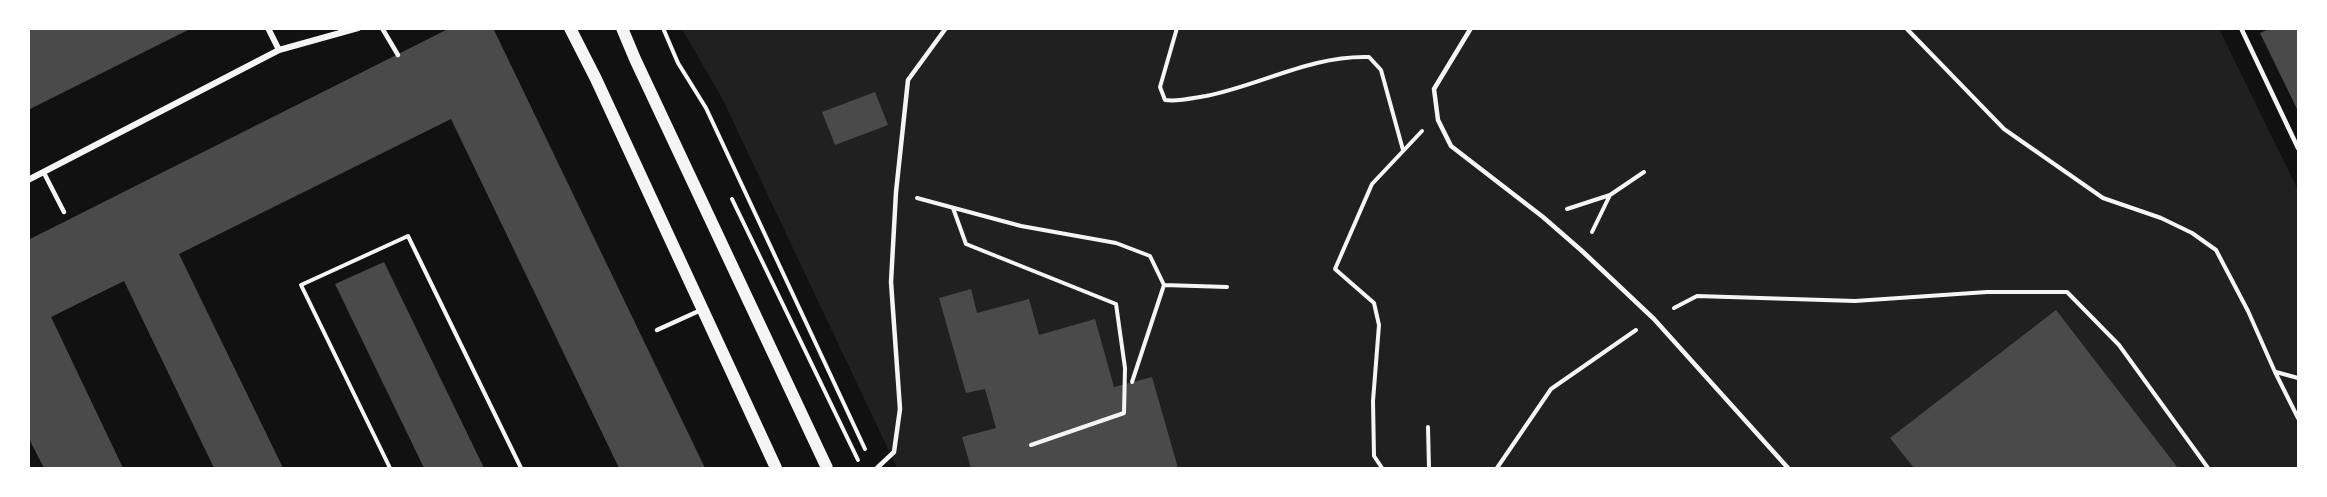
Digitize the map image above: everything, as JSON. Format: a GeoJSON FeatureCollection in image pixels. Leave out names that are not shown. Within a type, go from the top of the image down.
{"type":"FeatureCollection","features":[{"type":"Feature","properties":{"kind":"main road"},"geometry":{"type":"LineString","coordinates":[[570,28],[596,79],[776,468]]}},
{"type":"Feature","properties":{"kind":"main road"},"geometry":{"type":"LineString","coordinates":[[622,28],[827,468]]}},
{"type":"Feature","properties":{"kind":"street"},"geometry":{"type":"LineString","coordinates":[[268,28],[279,50]]}},
{"type":"Feature","properties":{"kind":"street"},"geometry":{"type":"LineString","coordinates":[[28,180],[279,50],[358,28]]}},
{"type":"Feature","properties":{"kind":"lane"},"geometry":{"type":"LineString","coordinates":[[382,28],[398,55]]}},
{"type":"Feature","properties":{"kind":"lane"},"geometry":{"type":"LineString","coordinates":[[877,468],[894,452],[900,409],[891,282],[896,192],[908,80],[946,28]]}},
{"type":"Feature","properties":{"kind":"lane"},"geometry":{"type":"LineString","coordinates":[[1471,28],[1434,89],[1438,120],[1451,146],[1543,217],[1654,319],[1788,468]]}},
{"type":"Feature","properties":{"kind":"lane"},"geometry":{"type":"LineString","coordinates":[[2241,28],[2298,148]]}},
{"type":"Feature","properties":{"kind":"lane"},"geometry":{"type":"LineString","coordinates":[[44,172],[64,212]]}},
{"type":"Feature","properties":{"kind":"lane"},"geometry":{"type":"LineString","coordinates":[[657,330],[703,309]]}},
{"type":"Feature","properties":{"kind":"path"},"geometry":{"type":"LineString","coordinates":[[663,28],[678,63],[706,108],[869,458]]}},
{"type":"Feature","properties":{"kind":"path"},"geometry":{"type":"LineString","coordinates":[[1177,28],[1160,87],[1165,100],[1176,101],[1231,91],[1315,63],[1349,57],[1369,57],[1381,69],[1404,150],[1372,184],[1335,270],[1374,303],[1379,325],[1374,401],[1374,456],[1382,468]]}},
{"type":"Feature","properties":{"kind":"path"},"geometry":{"type":"LineString","coordinates":[[1906,28],[2004,129],[2103,198],[2162,218],[2192,233],[2216,250],[2248,311],[2298,418]]}},
{"type":"Feature","properties":{"kind":"path"},"geometry":{"type":"LineString","coordinates":[[1543,217],[1610,195],[1644,172]]}},
{"type":"Feature","properties":{"kind":"path"},"geometry":{"type":"LineString","coordinates":[[727,189],[862,468]]}},
{"type":"Feature","properties":{"kind":"path"},"geometry":{"type":"LineString","coordinates":[[896,192],[1021,226],[1116,243],[1150,256],[1164,285],[1132,382]]}},
{"type":"Feature","properties":{"kind":"path"},"geometry":{"type":"LineString","coordinates":[[1582,251],[1610,195]]}},
{"type":"Feature","properties":{"kind":"path"},"geometry":{"type":"LineString","coordinates":[[953,208],[966,244],[1116,304],[1125,368],[1124,413],[1031,445]]}},
{"type":"Feature","properties":{"kind":"path"},"geometry":{"type":"LineString","coordinates":[[390,468],[301,285],[408,236],[521,468]]}},
{"type":"Feature","properties":{"kind":"path"},"geometry":{"type":"LineString","coordinates":[[1164,285],[1227,287]]}},
{"type":"Feature","properties":{"kind":"path"},"geometry":{"type":"LineString","coordinates":[[1497,468],[1551,388],[1654,319],[1696,297],[1855,301],[1987,292],[2067,292],[2119,345],[2208,468]]}},
{"type":"Feature","properties":{"kind":"path"},"geometry":{"type":"LineString","coordinates":[[2275,372],[2298,378]]}},
{"type":"Feature","properties":{"kind":"path"},"geometry":{"type":"LineString","coordinates":[[1428,427],[1429,468]]}},
{"type":"Feature","properties":{"kind":"shaded area"},"geometry":{"type":"Polygon","coordinates":[[[682,29],[2219,29],[2298,190],[2298,468],[897,468],[722,98],[682,29]]]}},
{"type":"Feature","properties":{"kind":"building"},"geometry":{"type":"Polygon","coordinates":[[[28,28],[192,28],[28,110],[28,28]]]}},
{"type":"Feature","properties":{"kind":"building"},"geometry":{"type":"Polygon","coordinates":[[[450,28],[493,28],[705,468],[619,468],[451,119],[179,254],[283,468],[214,468],[124,281],[51,317],[123,468],[44,468],[28,437],[28,240],[450,28]]]}},
{"type":"Feature","properties":{"kind":"building"},"geometry":{"type":"Polygon","coordinates":[[[2271,28],[2298,28],[2298,111],[2260,33],[2271,28]]]}},
{"type":"Feature","properties":{"kind":"building"},"geometry":{"type":"Polygon","coordinates":[[[875,92],[888,125],[835,145],[822,112],[875,92]]]}},
{"type":"Feature","properties":{"kind":"building"},"geometry":{"type":"Polygon","coordinates":[[[384,262],[484,468],[424,468],[335,284],[384,262]]]}},
{"type":"Feature","properties":{"kind":"building"},"geometry":{"type":"Polygon","coordinates":[[[971,289],[977,313],[1029,299],[1039,335],[1095,319],[1114,387],[1152,377],[1178,468],[971,468],[962,437],[996,428],[985,389],[966,393],[939,298],[971,289]]]}},
{"type":"Feature","properties":{"kind":"building"},"geometry":{"type":"Polygon","coordinates":[[[2056,310],[2178,468],[1914,468],[1890,438],[2056,310]]]}}]}
